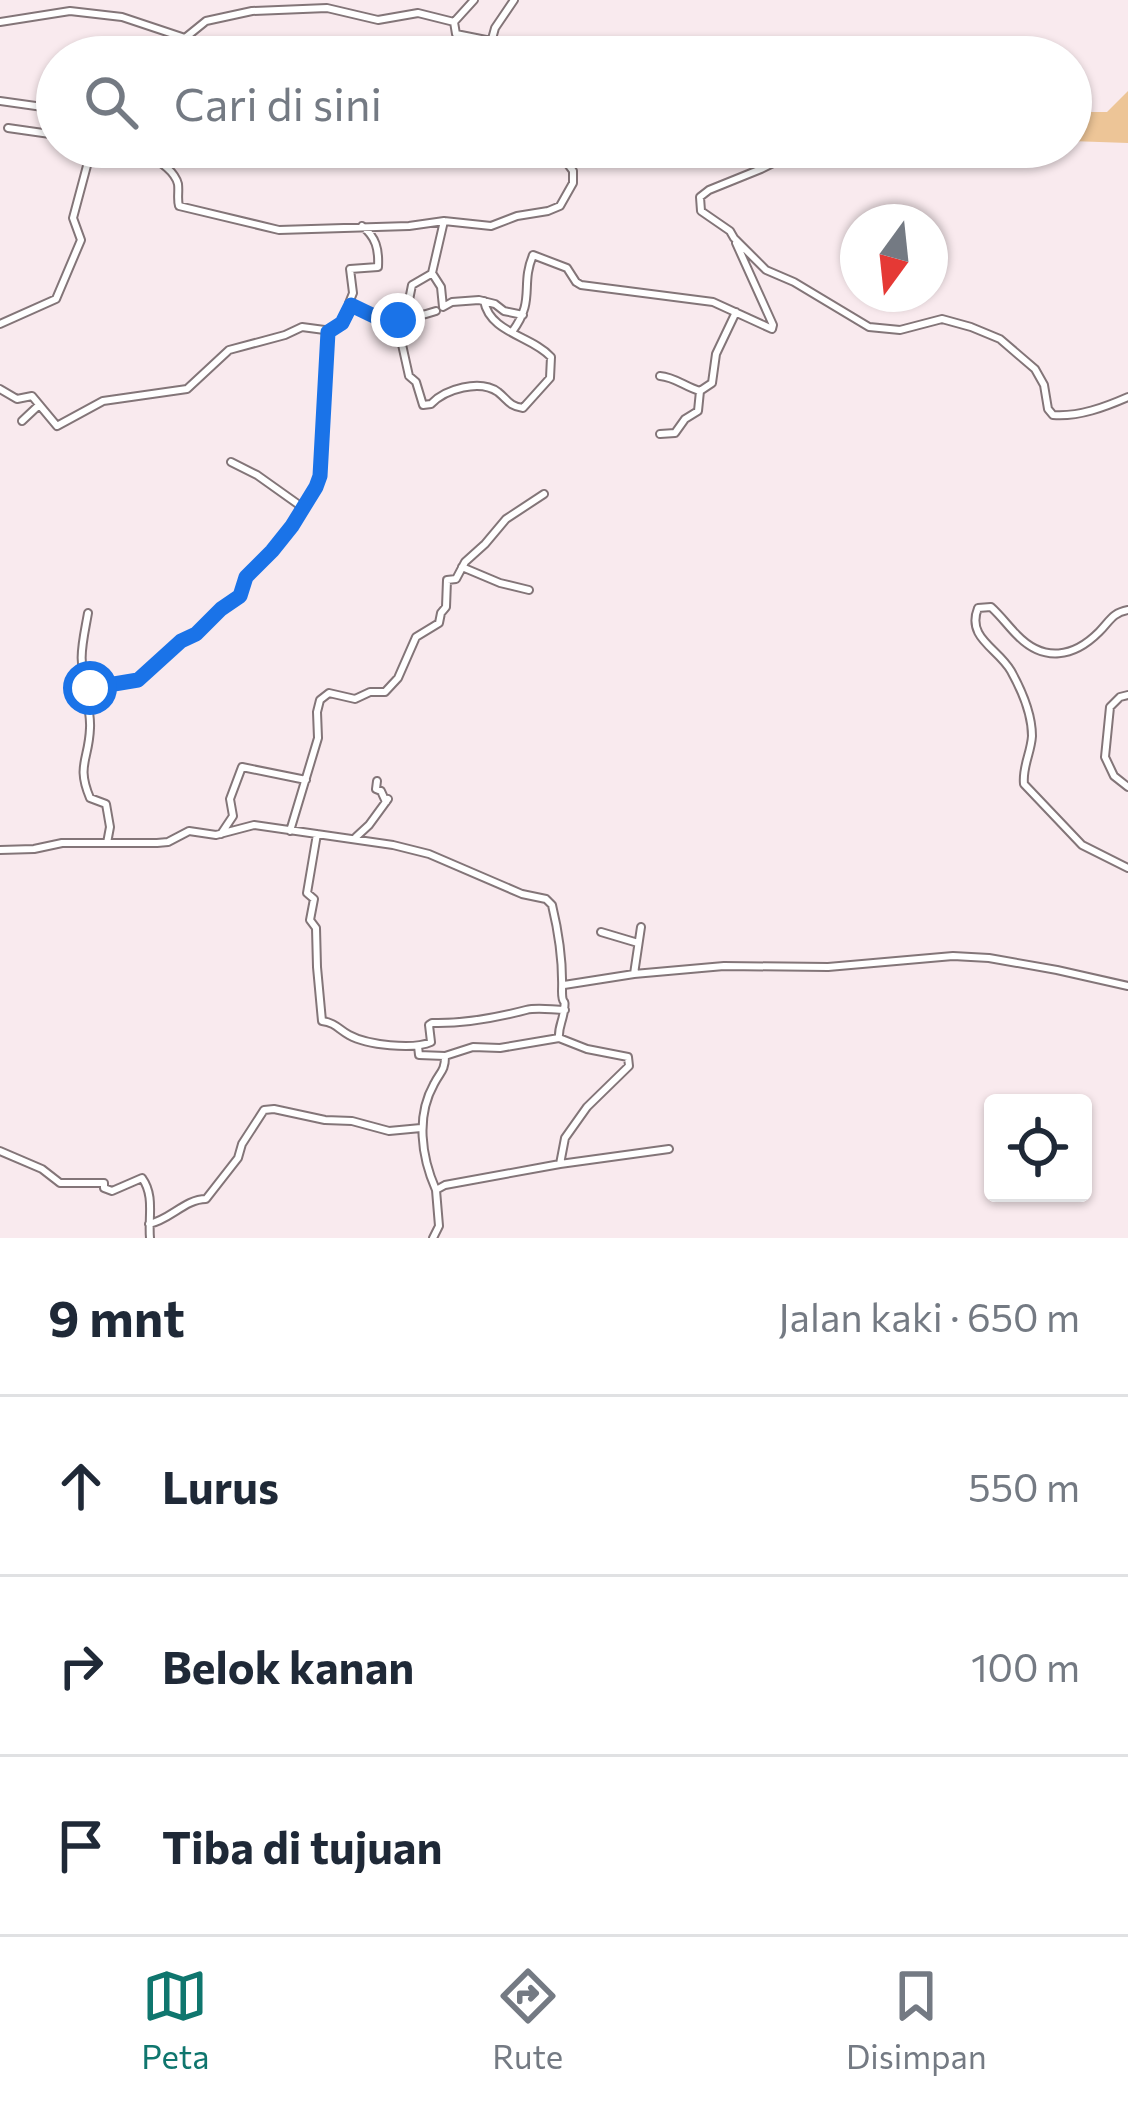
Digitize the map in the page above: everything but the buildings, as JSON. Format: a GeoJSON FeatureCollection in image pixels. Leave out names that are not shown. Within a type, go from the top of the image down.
{"type":"FeatureCollection","features":[{"type":"Feature","properties":{"kind":"street"},"geometry":{"type":"LineString","coordinates":[[454,22],[474,0]]}},
{"type":"Feature","properties":{"kind":"street"},"geometry":{"type":"LineString","coordinates":[[492,36],[514,0]]}},
{"type":"Feature","properties":{"kind":"street"},"geometry":{"type":"LineString","coordinates":[[187,36],[206,21],[252,11],[327,8],[378,20],[418,13],[454,22]]}},
{"type":"Feature","properties":{"kind":"street"},"geometry":{"type":"LineString","coordinates":[[0,22],[70,11],[122,16],[174,36]]}},
{"type":"Feature","properties":{"kind":"street"},"geometry":{"type":"LineString","coordinates":[[454,22],[456,34],[468,36]]}},
{"type":"Feature","properties":{"kind":"street"},"geometry":{"type":"LineString","coordinates":[[0,101],[36,106]]}},
{"type":"Feature","properties":{"kind":"street"},"geometry":{"type":"LineString","coordinates":[[8,128],[36,131]]}},
{"type":"Feature","properties":{"kind":"street"},"geometry":{"type":"LineString","coordinates":[[0,324],[56,299],[82,240],[73,218],[86,168]]}},
{"type":"Feature","properties":{"kind":"street"},"geometry":{"type":"LineString","coordinates":[[167,168],[177,182],[177,202],[188,210],[279,230],[444,221],[491,226],[560,206],[573,183],[571,168]]}},
{"type":"Feature","properties":{"kind":"street"},"geometry":{"type":"LineString","coordinates":[[512,332],[527,304],[532,255],[570,270],[581,285],[719,303],[773,328],[730,231],[701,211],[700,197],[709,190],[758,168]]}},
{"type":"Feature","properties":{"kind":"street"},"geometry":{"type":"LineString","coordinates":[[444,221],[432,273],[441,287],[443,307],[452,302],[484,302],[523,315]]}},
{"type":"Feature","properties":{"kind":"street"},"geometry":{"type":"LineString","coordinates":[[0,389],[17,399],[31,395],[58,426],[103,401],[187,388],[233,349],[306,326],[328,332],[342,323],[351,305],[350,268],[378,267],[377,246],[362,226]]}},
{"type":"Feature","properties":{"kind":"street"},"geometry":{"type":"LineString","coordinates":[[734,238],[766,270],[869,327],[900,330],[942,320],[1000,339],[1035,369],[1053,415],[1104,407],[1128,397]]}},
{"type":"Feature","properties":{"kind":"street"},"geometry":{"type":"LineString","coordinates":[[432,273],[412,285],[401,340],[409,376],[425,405],[471,386],[494,389],[515,407],[526,406],[550,378],[552,358],[543,348],[492,320],[484,302]]}},
{"type":"Feature","properties":{"kind":"street"},"geometry":{"type":"LineString","coordinates":[[351,305],[376,317],[408,319],[436,311]]}},
{"type":"Feature","properties":{"kind":"street"},"geometry":{"type":"LineString","coordinates":[[660,376],[700,391],[712,383],[716,354],[736,313]]}},
{"type":"Feature","properties":{"kind":"street"},"geometry":{"type":"LineString","coordinates":[[90,688],[138,680],[240,596],[246,577],[276,547],[320,476],[328,332]]}},
{"type":"Feature","properties":{"kind":"street"},"geometry":{"type":"LineString","coordinates":[[660,434],[673,434],[698,411],[700,391]]}},
{"type":"Feature","properties":{"kind":"street"},"geometry":{"type":"LineString","coordinates":[[22,422],[39,405]]}},
{"type":"Feature","properties":{"kind":"street"},"geometry":{"type":"LineString","coordinates":[[231,462],[302,507]]}},
{"type":"Feature","properties":{"kind":"street"},"geometry":{"type":"LineString","coordinates":[[290,831],[318,738],[320,700],[329,693],[355,699],[385,692],[400,674],[416,637],[439,623],[446,607],[448,579],[455,579],[512,513],[544,494]]}},
{"type":"Feature","properties":{"kind":"street"},"geometry":{"type":"LineString","coordinates":[[462,567],[529,590]]}},
{"type":"Feature","properties":{"kind":"street"},"geometry":{"type":"LineString","coordinates":[[1128,610],[1113,615],[1081,648],[1064,655],[1029,645],[991,608],[980,606],[974,620],[975,630],[1004,661],[1023,695],[1032,736],[1024,784],[1082,845],[1128,868]]}},
{"type":"Feature","properties":{"kind":"street"},"geometry":{"type":"LineString","coordinates":[[88,613],[82,662],[84,682],[90,688]]}},
{"type":"Feature","properties":{"kind":"street"},"geometry":{"type":"LineString","coordinates":[[90,688],[86,698],[90,733],[81,771],[90,799],[106,804],[110,827],[106,843]]}},
{"type":"Feature","properties":{"kind":"street"},"geometry":{"type":"LineString","coordinates":[[1128,695],[1110,707],[1105,758],[1114,776],[1128,787]]}},
{"type":"Feature","properties":{"kind":"street"},"geometry":{"type":"LineString","coordinates":[[221,834],[233,816],[230,799],[242,767],[306,780]]}},
{"type":"Feature","properties":{"kind":"street"},"geometry":{"type":"LineString","coordinates":[[353,839],[387,801],[376,789],[377,782]]}},
{"type":"Feature","properties":{"kind":"street"},"geometry":{"type":"LineString","coordinates":[[0,850],[62,843],[168,842],[189,831],[221,834],[254,824],[429,854],[522,894],[546,899],[551,905],[564,985],[559,1038]]}},
{"type":"Feature","properties":{"kind":"street"},"geometry":{"type":"LineString","coordinates":[[317,834],[307,892],[314,899],[310,920],[316,929],[321,1020],[357,1038],[427,1046],[432,1023],[472,1023],[521,1011],[565,1010]]}},
{"type":"Feature","properties":{"kind":"street"},"geometry":{"type":"LineString","coordinates":[[634,974],[641,927]]}},
{"type":"Feature","properties":{"kind":"street"},"geometry":{"type":"LineString","coordinates":[[602,932],[638,943]]}},
{"type":"Feature","properties":{"kind":"street"},"geometry":{"type":"LineString","coordinates":[[564,985],[724,966],[828,967],[953,956],[989,958],[1128,986]]}},
{"type":"Feature","properties":{"kind":"street"},"geometry":{"type":"LineString","coordinates":[[418,1046],[421,1057],[445,1056],[473,1047],[500,1048],[559,1038],[630,1060],[626,1071],[587,1107],[566,1138],[560,1164]]}},
{"type":"Feature","properties":{"kind":"street"},"geometry":{"type":"LineString","coordinates":[[433,1238],[440,1212],[422,1128],[431,1087],[445,1068],[445,1056]]}},
{"type":"Feature","properties":{"kind":"street"},"geometry":{"type":"LineString","coordinates":[[149,1224],[171,1216],[194,1199],[206,1198],[234,1163],[264,1110],[352,1121],[389,1131],[422,1128]]}},
{"type":"Feature","properties":{"kind":"street"},"geometry":{"type":"LineString","coordinates":[[436,1190],[560,1164],[669,1149]]}},
{"type":"Feature","properties":{"kind":"street"},"geometry":{"type":"LineString","coordinates":[[0,1151],[42,1169],[60,1183],[104,1183],[104,1188],[112,1190],[142,1178],[151,1202],[150,1238]]}},
{"type":"Feature","properties":{"kind":"shaded area"},"geometry":{"type":"Polygon","coordinates":[[[1128,91],[1128,143],[1092,142],[1092,112],[1107,112],[1128,91]]]}},
{"type":"Feature","properties":{"kind":"route"},"geometry":{"type":"LineString","coordinates":[[90,688],[138,680],[240,596],[243,581],[276,547],[319,482],[328,332],[342,323],[351,305],[376,317],[398,320]]}}]}
